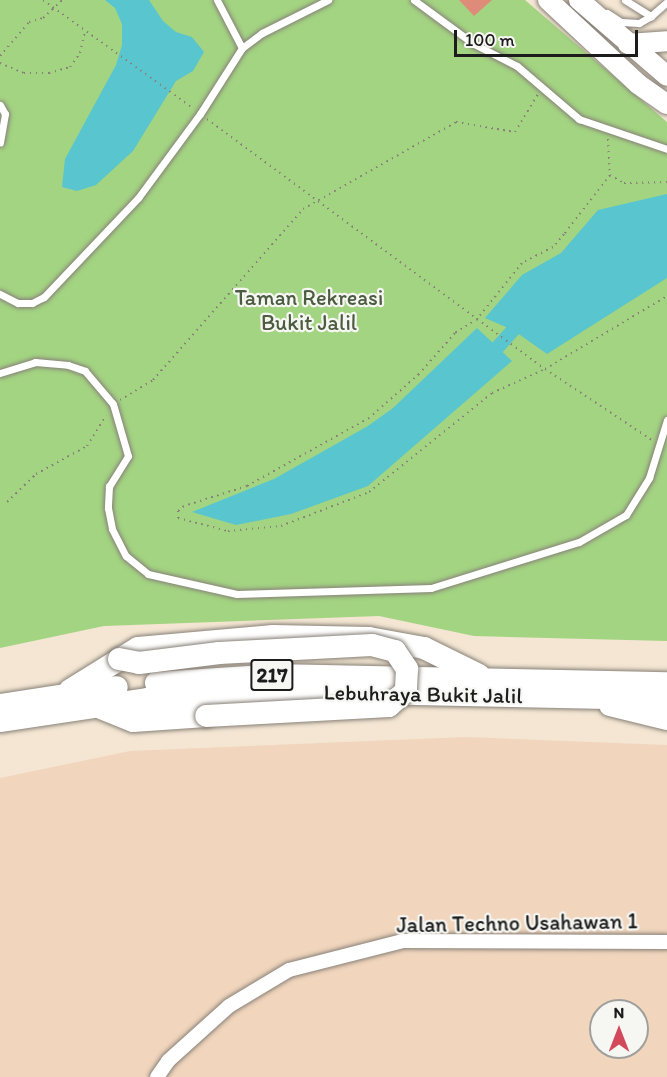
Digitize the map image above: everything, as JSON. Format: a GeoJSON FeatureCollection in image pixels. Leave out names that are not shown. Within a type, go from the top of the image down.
{"type":"FeatureCollection","features":[{"type":"Feature","properties":{"kind":"highway"},"geometry":{"type":"LineString","coordinates":[[63,694],[138,648],[171,642],[273,636],[350,637],[424,648],[483,678]]}},
{"type":"Feature","properties":{"kind":"highway"},"geometry":{"type":"LineString","coordinates":[[94,705],[133,721],[389,706],[406,691],[407,669],[395,651],[372,645],[219,653],[140,663],[119,659]]}},
{"type":"Feature","properties":{"kind":"highway"},"geometry":{"type":"LineString","coordinates":[[642,683],[667,671]]}},
{"type":"Feature","properties":{"kind":"highway","name":"Lebuhraya Bukit Jalil"},"geometry":{"type":"LineString","coordinates":[[0,705],[63,694],[219,677],[483,678],[667,683]]}},
{"type":"Feature","properties":{"kind":"highway","name":"Lebuhraya Bukit Jalil"},"geometry":{"type":"LineString","coordinates":[[0,721],[94,705],[273,691],[667,699]]}},
{"type":"Feature","properties":{"kind":"highway"},"geometry":{"type":"LineString","coordinates":[[580,697],[667,719]]}},
{"type":"Feature","properties":{"kind":"main road"},"geometry":{"type":"LineString","coordinates":[[549,0],[623,70],[667,103]]}},
{"type":"Feature","properties":{"kind":"main road"},"geometry":{"type":"LineString","coordinates":[[582,0],[661,73],[667,103]]}},
{"type":"Feature","properties":{"kind":"main road"},"geometry":{"type":"LineString","coordinates":[[628,44],[667,41]]}},
{"type":"Feature","properties":{"kind":"main road"},"geometry":{"type":"LineString","coordinates":[[623,70],[661,73]]}},
{"type":"Feature","properties":{"kind":"street"},"geometry":{"type":"LineString","coordinates":[[661,73],[667,47]]}},
{"type":"Feature","properties":{"kind":"street","name":"Jalan Techno Usahawan 1"},"geometry":{"type":"LineString","coordinates":[[158,1077],[168,1061],[229,1006],[289,970],[403,941],[667,942]]}},
{"type":"Feature","properties":{"kind":"lane"},"geometry":{"type":"LineString","coordinates":[[217,0],[242,48]]}},
{"type":"Feature","properties":{"kind":"lane"},"geometry":{"type":"LineString","coordinates":[[0,294],[18,303],[32,303],[44,297],[138,198],[200,114],[242,48],[262,33],[328,0]]}},
{"type":"Feature","properties":{"kind":"lane"},"geometry":{"type":"LineString","coordinates":[[414,0],[474,44],[517,66],[579,119],[605,130],[667,149]]}},
{"type":"Feature","properties":{"kind":"lane"},"geometry":{"type":"LineString","coordinates":[[582,0],[621,22],[639,23],[667,2]]}},
{"type":"Feature","properties":{"kind":"lane"},"geometry":{"type":"LineString","coordinates":[[625,0],[651,16]]}},
{"type":"Feature","properties":{"kind":"lane"},"geometry":{"type":"LineString","coordinates":[[0,105],[4,114],[0,143]]}},
{"type":"Feature","properties":{"kind":"lane"},"geometry":{"type":"LineString","coordinates":[[0,373],[35,362],[68,365],[85,371],[113,404],[128,456],[109,486],[108,508],[112,529],[126,556],[148,574],[237,594],[431,588],[579,542],[626,515],[649,477],[667,420]]}},
{"type":"Feature","properties":{"kind":"path"},"geometry":{"type":"LineString","coordinates":[[43,0],[114,53],[174,92],[200,114],[545,369],[660,445]]}},
{"type":"Feature","properties":{"kind":"path"},"geometry":{"type":"LineString","coordinates":[[0,56],[29,22],[43,18],[62,0]]}},
{"type":"Feature","properties":{"kind":"path"},"geometry":{"type":"LineString","coordinates":[[0,63],[24,73],[49,73],[70,67],[80,53],[86,31]]}},
{"type":"Feature","properties":{"kind":"path"},"geometry":{"type":"LineString","coordinates":[[7,502],[36,474],[87,446],[113,404],[153,380],[303,209],[456,122],[515,132],[542,88]]}},
{"type":"Feature","properties":{"kind":"path"},"geometry":{"type":"LineString","coordinates":[[605,130],[611,147],[609,175],[553,247],[522,263],[477,319],[455,333],[418,374],[369,418],[247,486],[184,506],[178,511],[178,518],[228,531],[281,526],[369,492],[492,393],[545,369],[667,296]]}},
{"type":"Feature","properties":{"kind":"path"},"geometry":{"type":"LineString","coordinates":[[609,175],[624,183],[667,182]]}},
{"type":"Feature","properties":{"kind":"shaded area"},"geometry":{"type":"Polygon","coordinates":[[[466,737],[667,745],[667,1077],[0,1077],[0,778],[130,751],[466,737]]]}},
{"type":"Feature","properties":{"kind":"green space","name":"Taman Rekreasi Bukit Jalil"},"geometry":{"type":"Polygon","coordinates":[[[0,0],[525,0],[667,122],[667,641],[474,636],[379,616],[104,626],[0,648],[0,0]]]}},
{"type":"Feature","properties":{"kind":"water"},"geometry":{"type":"Polygon","coordinates":[[[105,0],[149,0],[163,21],[176,32],[192,37],[204,52],[193,71],[176,81],[133,151],[96,185],[77,191],[62,187],[65,159],[116,65],[122,45],[122,24],[115,8],[105,0]]]}},
{"type":"Feature","properties":{"kind":"water"},"geometry":{"type":"Polygon","coordinates":[[[667,194],[667,278],[547,354],[513,330],[485,318],[522,275],[561,253],[598,210],[667,194]]]}},
{"type":"Feature","properties":{"kind":"water"},"geometry":{"type":"Polygon","coordinates":[[[477,328],[512,361],[368,486],[291,514],[236,525],[192,512],[274,479],[368,426],[393,408],[477,328]]]}},
{"type":"Feature","properties":{"kind":"building"},"geometry":{"type":"Polygon","coordinates":[[[459,0],[492,0],[474,16],[459,0]]]}},
{"type":"Feature","properties":{"kind":"waterway"},"geometry":{"type":"LineString","coordinates":[[497,348],[513,330]]}}]}
